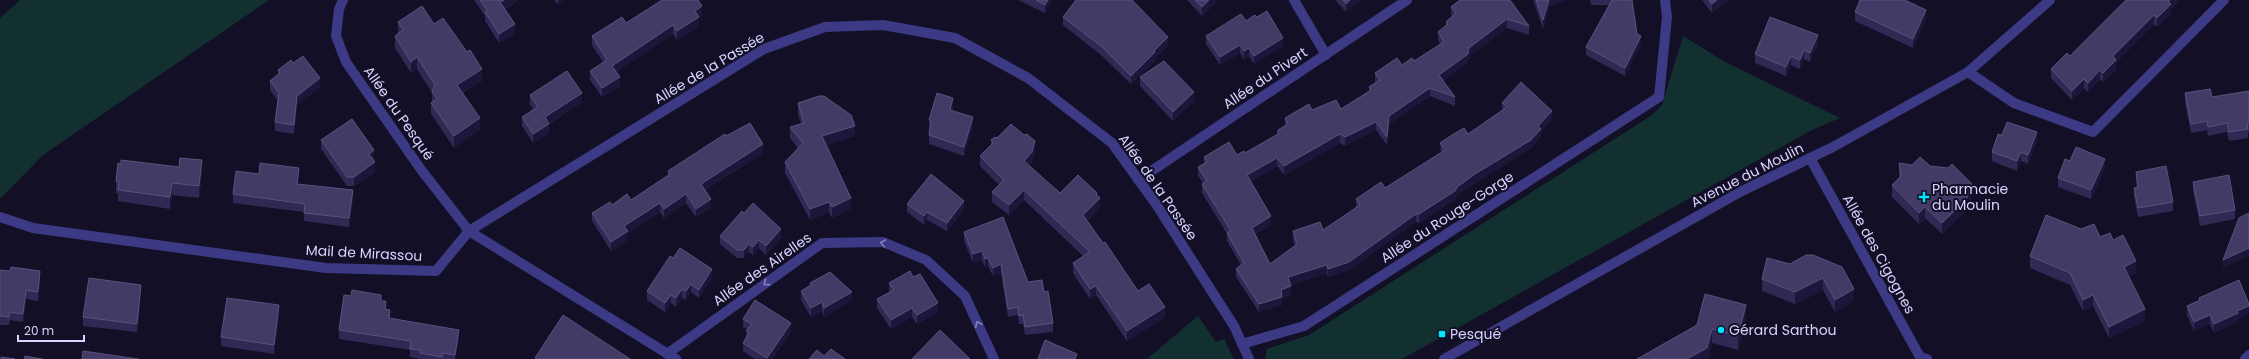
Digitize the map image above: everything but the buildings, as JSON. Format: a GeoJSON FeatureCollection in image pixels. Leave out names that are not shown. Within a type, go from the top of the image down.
{"type":"FeatureCollection","features":[{"type":"Feature","properties":{"kind":"street","name":"Allée du Pesqué"},"geometry":{"type":"LineString","coordinates":[[344,0],[339,9],[336,36],[346,62],[422,171],[469,231]]}},
{"type":"Feature","properties":{"kind":"street"},"geometry":{"type":"LineString","coordinates":[[1294,0],[1326,54]]}},
{"type":"Feature","properties":{"kind":"street","name":"Allée du Pivert"},"geometry":{"type":"LineString","coordinates":[[1138,180],[1407,0]]}},
{"type":"Feature","properties":{"kind":"street","name":"Allée du Rouge-Gorge"},"geometry":{"type":"LineString","coordinates":[[1242,344],[1304,326],[1659,97],[1667,17],[1665,0]]}},
{"type":"Feature","properties":{"kind":"street","name":"Avenue du Moulin"},"geometry":{"type":"LineString","coordinates":[[1444,359],[1740,192],[1810,158],[1968,72],[2050,0]]}},
{"type":"Feature","properties":{"kind":"street"},"geometry":{"type":"LineString","coordinates":[[1968,72],[2014,103],[2093,132],[2224,0]]}},
{"type":"Feature","properties":{"kind":"street","name":"Allée de la Passée"},"geometry":{"type":"LineString","coordinates":[[469,231],[764,49],[825,27],[883,25],[955,38],[1028,78],[1112,143],[1234,326],[1249,359]]}},
{"type":"Feature","properties":{"kind":"street","name":"Allée des Cigognes"},"geometry":{"type":"LineString","coordinates":[[1810,158],[1920,357],[1927,359]]}},
{"type":"Feature","properties":{"kind":"street","name":"Mail de Mirassou"},"geometry":{"type":"LineString","coordinates":[[0,217],[33,228],[334,268],[436,271],[469,231]]}},
{"type":"Feature","properties":{"kind":"street"},"geometry":{"type":"LineString","coordinates":[[469,231],[672,356]]}},
{"type":"Feature","properties":{"kind":"street","name":"Allée des Airelles"},"geometry":{"type":"LineString","coordinates":[[672,356],[822,243],[884,242],[926,260],[965,296],[994,359]]}},
{"type":"Feature","properties":{"kind":"street"},"geometry":{"type":"LineString","coordinates":[[2245,359],[2249,355]]}},
{"type":"Feature","properties":{"kind":"green space"},"geometry":{"type":"Polygon","coordinates":[[[20,0],[269,0],[43,155],[0,199],[0,18],[20,0]]]}},
{"type":"Feature","properties":{"kind":"green space"},"geometry":{"type":"Polygon","coordinates":[[[1683,36],[1727,63],[1840,118],[1812,130],[1402,359],[1265,359],[1267,349],[1309,335],[1652,115],[1662,105],[1683,36]]]}},
{"type":"Feature","properties":{"kind":"green space"},"geometry":{"type":"Polygon","coordinates":[[[1198,316],[1216,342],[1224,339],[1234,359],[1147,359],[1198,316]]]}},
{"type":"Feature","properties":{"kind":"place","name":"Pharmacie du Moulin"},"geometry":{"type":"Point","coordinates":[1924,197]}},
{"type":"Feature","properties":{"kind":"place","name":"Gérard Sarthou"},"geometry":{"type":"Point","coordinates":[1721,330]}},
{"type":"Feature","properties":{"kind":"place","name":"Pesqué"},"geometry":{"type":"Point","coordinates":[1442,334]}}]}
